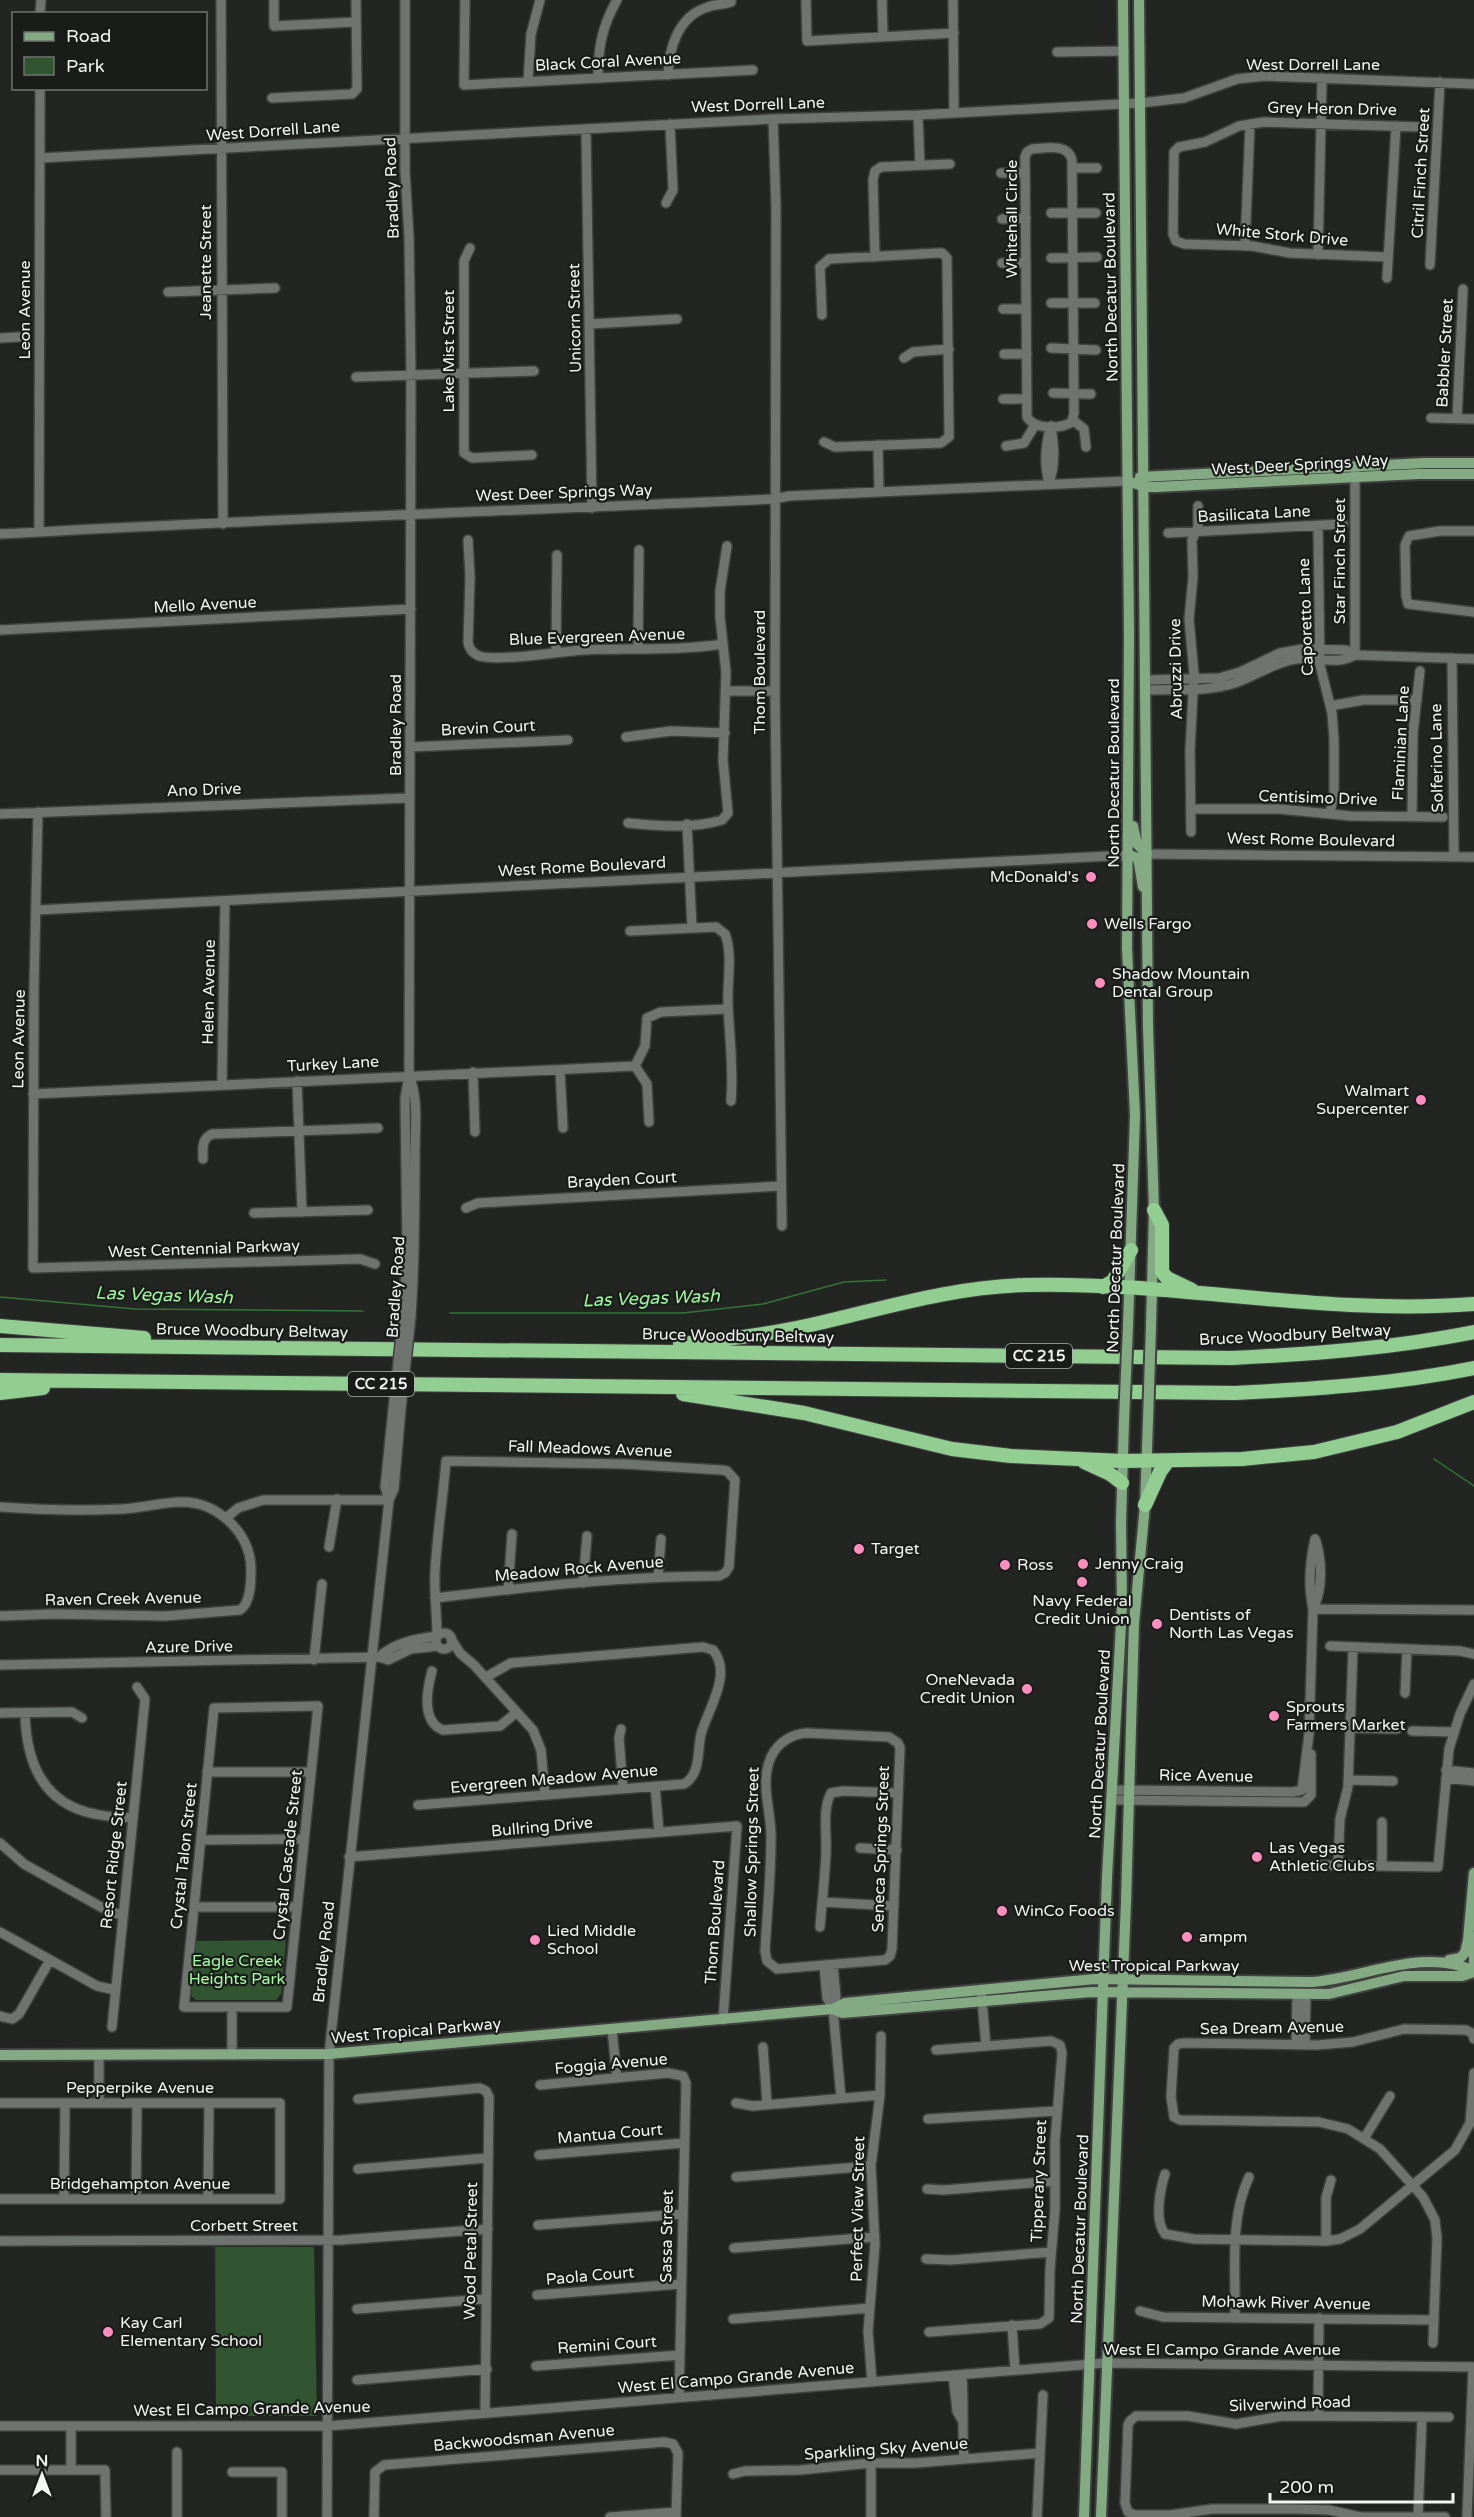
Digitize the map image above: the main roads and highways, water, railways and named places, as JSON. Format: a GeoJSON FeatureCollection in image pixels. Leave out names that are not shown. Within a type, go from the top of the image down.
{"type":"FeatureCollection","features":[{"type":"Feature","properties":{"kind":"highway"},"geometry":{"type":"LineString","coordinates":[[1154,1209],[1162,1225],[1163,1275],[1199,1294]]}},
{"type":"Feature","properties":{"kind":"highway"},"geometry":{"type":"LineString","coordinates":[[1103,1287],[1113,1281],[1131,1250]]}},
{"type":"Feature","properties":{"kind":"highway"},"geometry":{"type":"LineString","coordinates":[[603,1351],[691,1344],[770,1333],[975,1288],[1038,1285],[1103,1287],[1288,1302],[1382,1306],[1474,1304]]}},
{"type":"Feature","properties":{"kind":"highway"},"geometry":{"type":"LineString","coordinates":[[0,1326],[63,1333],[216,1341],[281,1347]]}},
{"type":"Feature","properties":{"kind":"highway","name":"Bruce Woodbury Beltway"},"geometry":{"type":"LineString","coordinates":[[0,1345],[1232,1358],[1327,1353],[1418,1344],[1474,1332]]}},
{"type":"Feature","properties":{"kind":"highway","name":"CC 215"},"geometry":{"type":"LineString","coordinates":[[0,1380],[1235,1393],[1324,1389],[1429,1377],[1474,1368]]}},
{"type":"Feature","properties":{"kind":"highway"},"geometry":{"type":"LineString","coordinates":[[0,1393],[141,1382]]}},
{"type":"Feature","properties":{"kind":"highway"},"geometry":{"type":"LineString","coordinates":[[621,1386],[778,1408],[952,1449],[1011,1456],[1123,1461],[1260,1458],[1333,1449],[1397,1432],[1474,1402]]}},
{"type":"Feature","properties":{"kind":"highway"},"geometry":{"type":"LineString","coordinates":[[1077,1459],[1110,1474],[1122,1483]]}},
{"type":"Feature","properties":{"kind":"highway"},"geometry":{"type":"LineString","coordinates":[[1145,1505],[1160,1472],[1168,1461]]}},
{"type":"Feature","properties":{"kind":"main road","name":"North Decatur Boulevard"},"geometry":{"type":"LineString","coordinates":[[1084,2517],[1104,1979],[1122,1606],[1122,1483],[1135,1115],[1127,949],[1128,481],[1123,0]]}},
{"type":"Feature","properties":{"kind":"main road","name":"North Decatur Boulevard"},"geometry":{"type":"LineString","coordinates":[[1101,2517],[1130,1796],[1135,1606],[1145,1505],[1153,1290],[1154,1209],[1148,964],[1140,0]]}},
{"type":"Feature","properties":{"kind":"main road","name":"West Deer Springs Way"},"geometry":{"type":"LineString","coordinates":[[1128,481],[1355,472],[1474,463]]}},
{"type":"Feature","properties":{"kind":"main road","name":"West Deer Springs Way"},"geometry":{"type":"LineString","coordinates":[[1355,472],[1474,474]]}},
{"type":"Feature","properties":{"kind":"main road"},"geometry":{"type":"LineString","coordinates":[[1129,809],[1137,844],[1148,854]]}},
{"type":"Feature","properties":{"kind":"main road"},"geometry":{"type":"LineString","coordinates":[[1129,855],[1138,858],[1148,908]]}},
{"type":"Feature","properties":{"kind":"main road"},"geometry":{"type":"LineString","coordinates":[[1127,949],[1148,950]]}},
{"type":"Feature","properties":{"kind":"main road"},"geometry":{"type":"LineString","coordinates":[[1129,963],[1148,964]]}},
{"type":"Feature","properties":{"kind":"main road"},"geometry":{"type":"LineString","coordinates":[[1418,1962],[1455,1959],[1465,1953],[1474,1873]]}},
{"type":"Feature","properties":{"kind":"main road"},"geometry":{"type":"LineString","coordinates":[[1474,1936],[1474,1964]]}},
{"type":"Feature","properties":{"kind":"main road","name":"West Tropical Parkway"},"geometry":{"type":"LineString","coordinates":[[0,2055],[329,2054],[723,2020],[833,2009],[845,2003],[1104,1979],[1301,1982],[1348,1978],[1393,1965],[1418,1962],[1459,1964],[1474,1971]]}},
{"type":"Feature","properties":{"kind":"main road","name":"West Tropical Parkway"},"geometry":{"type":"LineString","coordinates":[[833,2009],[842,2013],[1104,1992],[1301,1994],[1348,1991],[1404,1976],[1462,1976],[1474,1971]]}},
{"type":"Feature","properties":{"kind":"main road"},"geometry":{"type":"LineString","coordinates":[[900,2008],[924,2001],[931,1995]]}},
{"type":"Feature","properties":{"kind":"waterway","name":"Las Vegas Wash"},"geometry":{"type":"LineString","coordinates":[[450,1313],[683,1313],[763,1304],[844,1282],[886,1280]]}},
{"type":"Feature","properties":{"kind":"waterway","name":"Las Vegas Wash"},"geometry":{"type":"LineString","coordinates":[[0,1297],[135,1309],[363,1311]]}},
{"type":"Feature","properties":{"kind":"waterway","name":"Las Vegas Wash"},"geometry":{"type":"LineString","coordinates":[[1434,1459],[1474,1486]]}},
{"type":"Feature","properties":{"kind":"place","name":"McDonald's"},"geometry":{"type":"Point","coordinates":[1091,877]}},
{"type":"Feature","properties":{"kind":"place","name":"Wells Fargo"},"geometry":{"type":"Point","coordinates":[1092,924]}},
{"type":"Feature","properties":{"kind":"place","name":"Shadow Mountain Dental Group"},"geometry":{"type":"Point","coordinates":[1100,983]}},
{"type":"Feature","properties":{"kind":"place","name":"Walmart Supercenter"},"geometry":{"type":"Point","coordinates":[1421,1100]}},
{"type":"Feature","properties":{"kind":"place","name":"Target"},"geometry":{"type":"Point","coordinates":[859,1549]}},
{"type":"Feature","properties":{"kind":"place","name":"Jenny Craig"},"geometry":{"type":"Point","coordinates":[1083,1564]}},
{"type":"Feature","properties":{"kind":"place","name":"Ross"},"geometry":{"type":"Point","coordinates":[1005,1565]}},
{"type":"Feature","properties":{"kind":"place","name":"Navy Federal Credit Union"},"geometry":{"type":"Point","coordinates":[1082,1582]}},
{"type":"Feature","properties":{"kind":"place","name":"Dentists of North Las Vegas"},"geometry":{"type":"Point","coordinates":[1157,1624]}},
{"type":"Feature","properties":{"kind":"place","name":"OneNevada Credit Union"},"geometry":{"type":"Point","coordinates":[1027,1689]}},
{"type":"Feature","properties":{"kind":"place","name":"Sprouts Farmers Market"},"geometry":{"type":"Point","coordinates":[1274,1716]}},
{"type":"Feature","properties":{"kind":"place","name":"Las Vegas Athletic Clubs"},"geometry":{"type":"Point","coordinates":[1257,1857]}},
{"type":"Feature","properties":{"kind":"place","name":"WinCo Foods"},"geometry":{"type":"Point","coordinates":[1002,1911]}},
{"type":"Feature","properties":{"kind":"place","name":"ampm"},"geometry":{"type":"Point","coordinates":[1187,1937]}},
{"type":"Feature","properties":{"kind":"place","name":"Lied Middle School"},"geometry":{"type":"Point","coordinates":[535,1940]}},
{"type":"Feature","properties":{"kind":"place","name":"Kay Carl Elementary School"},"geometry":{"type":"Point","coordinates":[108,2332]}},
{"type":"Feature","properties":{"kind":"park label","name":"Eagle Creek Heights Park"},"geometry":{"type":"Point","coordinates":[237,1970]}}]}
